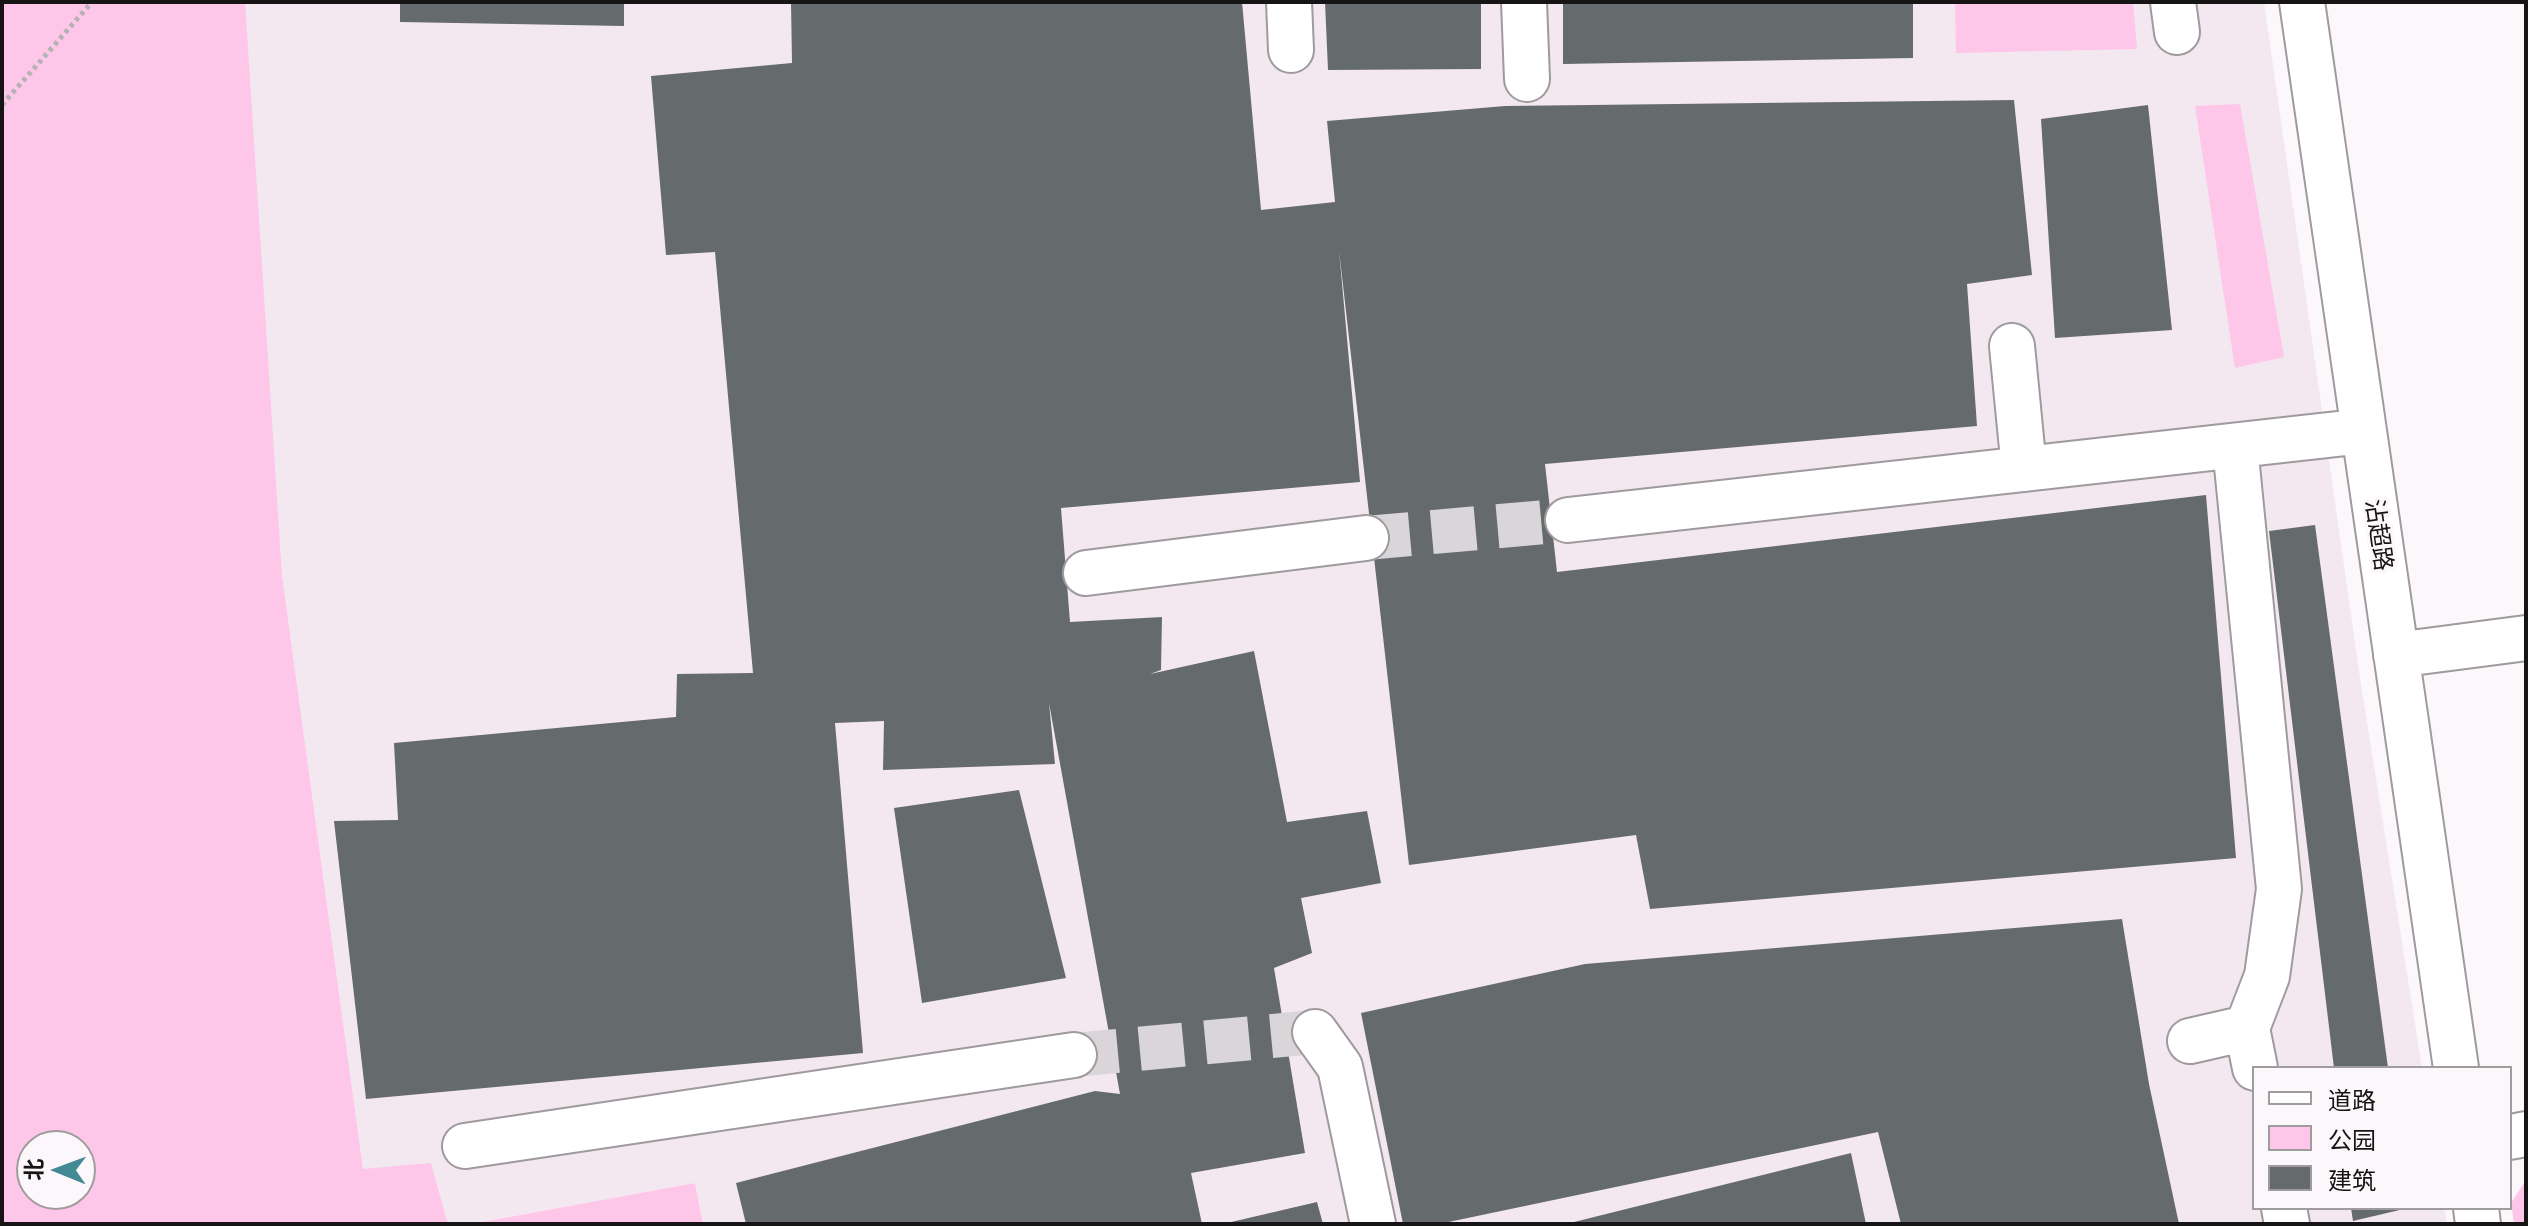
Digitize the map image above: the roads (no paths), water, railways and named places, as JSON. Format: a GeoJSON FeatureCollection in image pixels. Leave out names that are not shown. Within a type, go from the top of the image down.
{"type":"FeatureCollection","features":[{"type":"Feature","properties":{"kind":"street"},"geometry":{"type":"LineString","coordinates":[[1289,2],[1291,50]]}},
{"type":"Feature","properties":{"kind":"street"},"geometry":{"type":"LineString","coordinates":[[1524,2],[1527,79]]}},
{"type":"Feature","properties":{"kind":"street","name":"沾超路"},"geometry":{"type":"LineString","coordinates":[[2302,2],[2456,1066]]}},
{"type":"Feature","properties":{"kind":"street"},"geometry":{"type":"LineString","coordinates":[[2012,346],[2024,469]]}},
{"type":"Feature","properties":{"kind":"street"},"geometry":{"type":"LineString","coordinates":[[1568,520],[2364,431]]}},
{"type":"Feature","properties":{"kind":"street"},"geometry":{"type":"LineString","coordinates":[[2190,1041],[2251,1048],[2267,976],[2279,889],[2235,446]]}},
{"type":"Feature","properties":{"kind":"street"},"geometry":{"type":"LineString","coordinates":[[1086,573],[1366,538]]}},
{"type":"Feature","properties":{"kind":"street"},"geometry":{"type":"LineString","coordinates":[[2396,655],[2526,638]]}},
{"type":"Feature","properties":{"kind":"street"},"geometry":{"type":"LineString","coordinates":[[1315,1032],[1340,1067],[1373,1224]]}},
{"type":"Feature","properties":{"kind":"street"},"geometry":{"type":"LineString","coordinates":[[465,1146],[1074,1055]]}},
{"type":"Feature","properties":{"kind":"tunnel"},"geometry":{"type":"LineString","coordinates":[[1366,538],[1568,520]]}},
{"type":"Feature","properties":{"kind":"tunnel"},"geometry":{"type":"LineString","coordinates":[[1074,1055],[1315,1032]]}}]}
